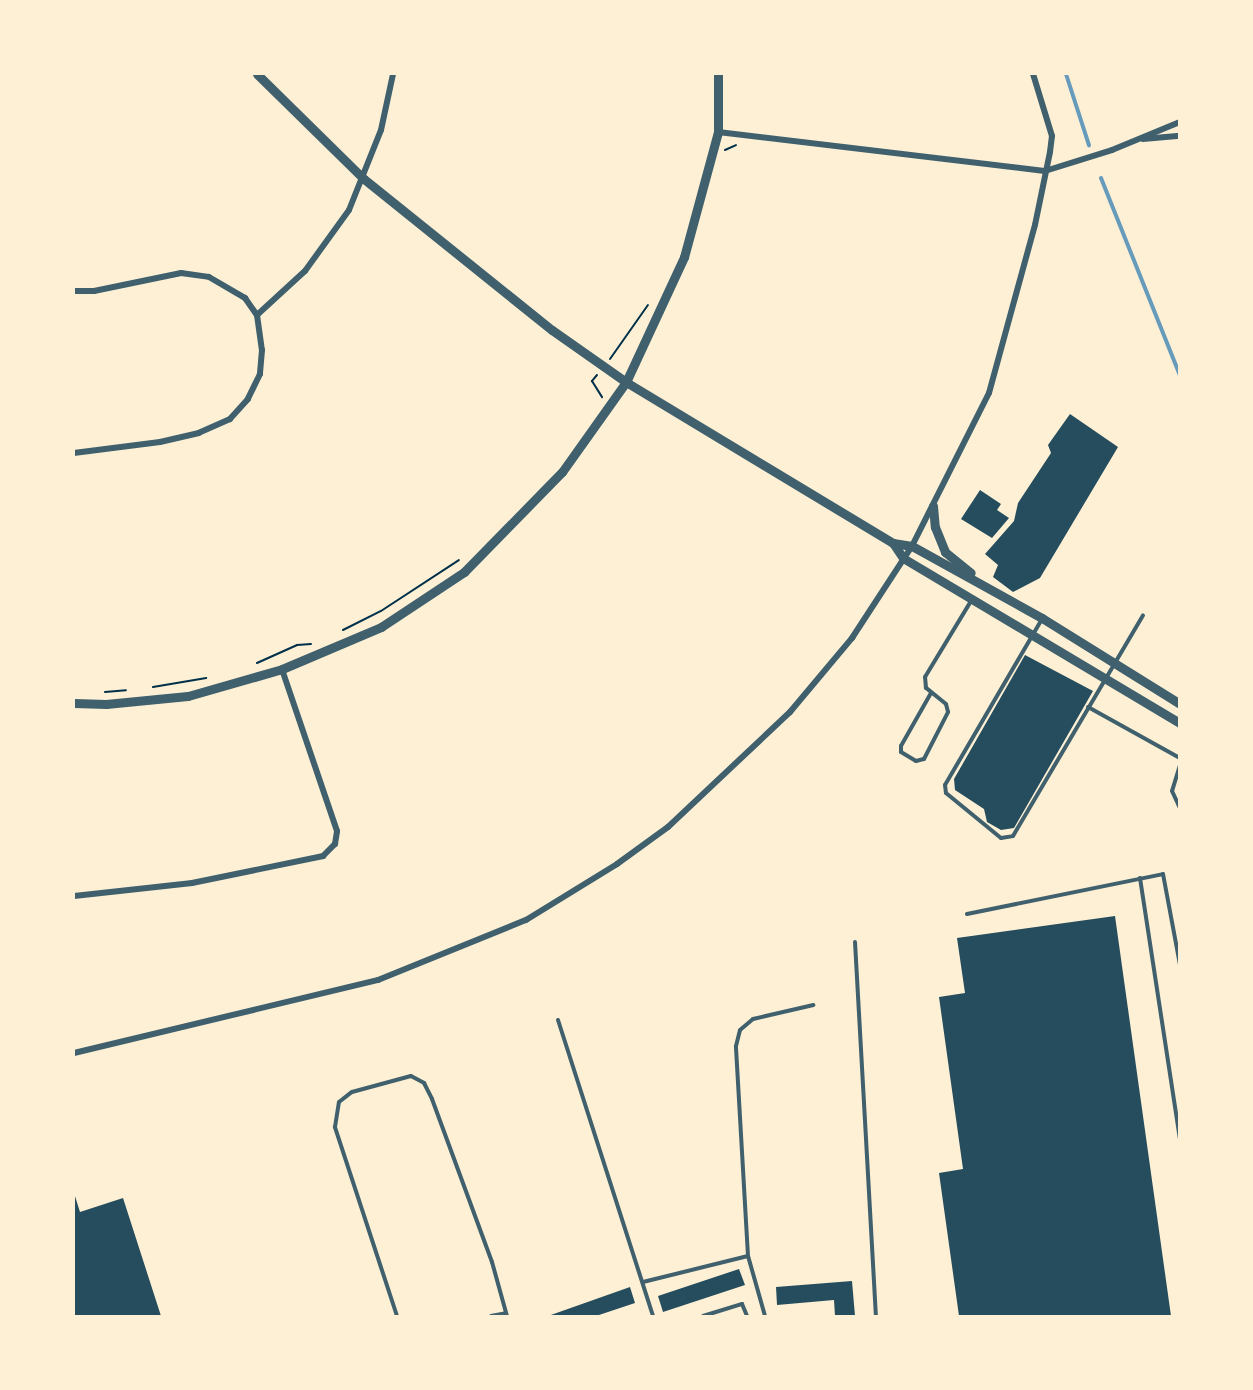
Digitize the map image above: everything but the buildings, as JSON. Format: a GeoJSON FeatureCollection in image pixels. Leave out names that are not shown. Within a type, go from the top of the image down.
{"type":"FeatureCollection","features":[{"type":"Feature","properties":{"kind":"street"},"geometry":{"type":"LineString","coordinates":[[257,74],[364,178],[552,330],[626,382],[893,543],[912,546],[1042,618],[1179,704]]}},
{"type":"Feature","properties":{"kind":"street"},"geometry":{"type":"LineString","coordinates":[[257,315],[305,271],[349,210],[364,178],[393,74]]}},
{"type":"Feature","properties":{"kind":"street"},"geometry":{"type":"LineString","coordinates":[[74,704],[188,696],[282,669],[381,627],[464,572],[562,472],[626,382],[684,257],[718,132],[718,74]]}},
{"type":"Feature","properties":{"kind":"street"},"geometry":{"type":"LineString","coordinates":[[74,1053],[378,980],[526,920],[617,864],[713,787],[790,712],[852,638],[912,546],[989,393],[1035,225],[1052,135],[1034,74]]}},
{"type":"Feature","properties":{"kind":"street"},"geometry":{"type":"LineString","coordinates":[[718,132],[1045,171],[1112,150],[1179,122]]}},
{"type":"Feature","properties":{"kind":"street"},"geometry":{"type":"LineString","coordinates":[[1139,139],[1179,136]]}},
{"type":"Feature","properties":{"kind":"street"},"geometry":{"type":"LineString","coordinates":[[74,291],[94,291],[181,273],[209,277],[245,298],[257,315],[262,350],[260,374],[248,399],[230,419],[199,433],[160,442],[74,453]]}},
{"type":"Feature","properties":{"kind":"street"},"geometry":{"type":"LineString","coordinates":[[933,506],[935,527],[945,552],[990,591]]}},
{"type":"Feature","properties":{"kind":"street"},"geometry":{"type":"LineString","coordinates":[[893,543],[903,558],[971,600],[1106,676],[1179,723]]}},
{"type":"Feature","properties":{"kind":"street"},"geometry":{"type":"LineString","coordinates":[[74,896],[192,883],[323,856],[335,844],[337,831],[282,669]]}},
{"type":"Feature","properties":{"kind":"lane"},"geometry":{"type":"LineString","coordinates":[[931,693],[901,746],[901,752],[916,762],[924,759],[948,712],[946,704],[931,693],[925,677],[971,600]]}},
{"type":"Feature","properties":{"kind":"lane"},"geometry":{"type":"LineString","coordinates":[[1042,618],[946,779],[946,793],[1001,838],[1013,836],[1143,615]]}},
{"type":"Feature","properties":{"kind":"lane"},"geometry":{"type":"LineString","coordinates":[[1088,707],[1179,758]]}},
{"type":"Feature","properties":{"kind":"lane"},"geometry":{"type":"LineString","coordinates":[[1179,765],[1173,791],[1179,808]]}},
{"type":"Feature","properties":{"kind":"lane"},"geometry":{"type":"LineString","coordinates":[[967,914],[1140,878],[1166,876],[1179,965]]}},
{"type":"Feature","properties":{"kind":"lane"},"geometry":{"type":"LineString","coordinates":[[1140,878],[1179,1139]]}},
{"type":"Feature","properties":{"kind":"lane"},"geometry":{"type":"LineString","coordinates":[[855,942],[876,1317]]}},
{"type":"Feature","properties":{"kind":"lane"},"geometry":{"type":"LineString","coordinates":[[765,1317],[748,1256],[736,1046],[740,1030],[753,1019],[813,1005]]}},
{"type":"Feature","properties":{"kind":"lane"},"geometry":{"type":"LineString","coordinates":[[558,1020],[643,1282],[652,1317]]}},
{"type":"Feature","properties":{"kind":"lane"},"geometry":{"type":"LineString","coordinates":[[397,1317],[335,1127],[339,1102],[352,1092],[411,1076],[424,1083],[432,1099],[492,1262],[507,1315],[491,1317]]}},
{"type":"Feature","properties":{"kind":"lane"},"geometry":{"type":"LineString","coordinates":[[643,1282],[748,1256]]}},
{"type":"Feature","properties":{"kind":"lane"},"geometry":{"type":"LineString","coordinates":[[703,1317],[742,1304],[747,1317]]}},
{"type":"Feature","properties":{"kind":"path"},"geometry":{"type":"LineString","coordinates":[[722,152],[740,144]]}},
{"type":"Feature","properties":{"kind":"path"},"geometry":{"type":"LineString","coordinates":[[596,406],[602,397],[592,381],[654,296]]}},
{"type":"Feature","properties":{"kind":"path"},"geometry":{"type":"LineString","coordinates":[[333,635],[381,611],[459,560]]}},
{"type":"Feature","properties":{"kind":"path"},"geometry":{"type":"LineString","coordinates":[[253,665],[297,645],[314,644]]}},
{"type":"Feature","properties":{"kind":"path"},"geometry":{"type":"LineString","coordinates":[[143,688],[213,677]]}},
{"type":"Feature","properties":{"kind":"path"},"geometry":{"type":"LineString","coordinates":[[99,692],[132,689]]}},
{"type":"Feature","properties":{"kind":"waterway"},"geometry":{"type":"LineString","coordinates":[[1066,74],[1089,145]]}},
{"type":"Feature","properties":{"kind":"waterway"},"geometry":{"type":"LineString","coordinates":[[1101,178],[1180,376]]}}]}
